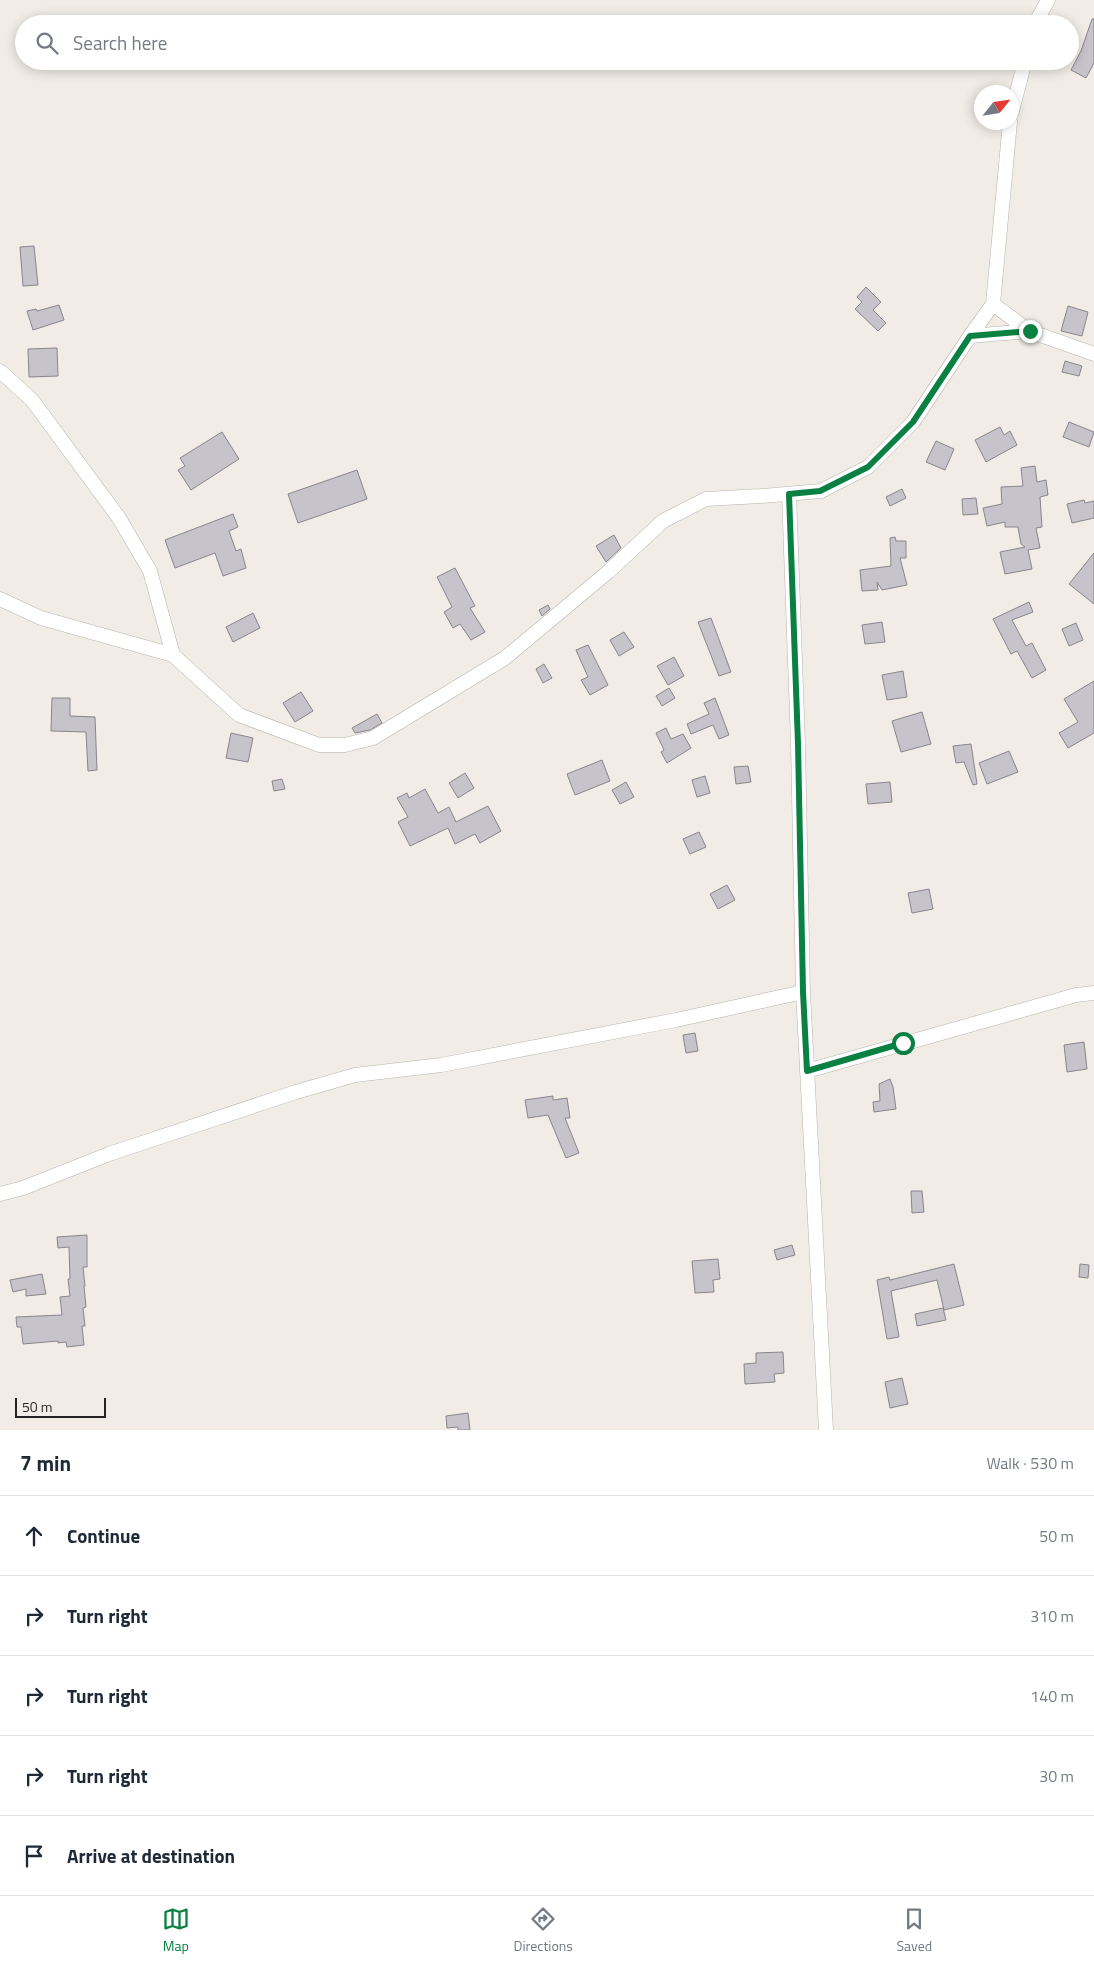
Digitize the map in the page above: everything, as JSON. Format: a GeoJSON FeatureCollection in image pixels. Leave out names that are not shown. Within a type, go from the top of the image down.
{"type":"FeatureCollection","features":[{"type":"Feature","properties":{"kind":"street"},"geometry":{"type":"LineString","coordinates":[[1040,15],[1048,0]]}},
{"type":"Feature","properties":{"kind":"street"},"geometry":{"type":"LineString","coordinates":[[1019,85],[1023,70]]}},
{"type":"Feature","properties":{"kind":"street"},"geometry":{"type":"LineString","coordinates":[[0,598],[41,618],[173,655],[239,715],[319,745],[345,745],[373,738],[505,658],[608,572],[663,521],[706,498],[820,491],[868,467],[913,422],[970,336],[994,304],[1009,130]]}},
{"type":"Feature","properties":{"kind":"street"},"geometry":{"type":"LineString","coordinates":[[994,304],[1030,331],[1094,354]]}},
{"type":"Feature","properties":{"kind":"street"},"geometry":{"type":"LineString","coordinates":[[970,336],[1030,331]]}},
{"type":"Feature","properties":{"kind":"street"},"geometry":{"type":"LineString","coordinates":[[0,371],[32,400],[119,518],[150,571],[173,655]]}},
{"type":"Feature","properties":{"kind":"street"},"geometry":{"type":"LineString","coordinates":[[789,494],[798,744],[803,992],[826,1430]]}},
{"type":"Feature","properties":{"kind":"street"},"geometry":{"type":"LineString","coordinates":[[0,1194],[23,1188],[118,1150],[296,1092],[355,1075],[442,1065],[676,1020],[803,992]]}},
{"type":"Feature","properties":{"kind":"street"},"geometry":{"type":"LineString","coordinates":[[807,1071],[1076,995],[1094,993]]}},
{"type":"Feature","properties":{"kind":"building"},"geometry":{"type":"Polygon","coordinates":[[[1092,19],[1094,19],[1094,63],[1086,78],[1071,70],[1079,70],[1079,55],[1092,19]]]}},
{"type":"Feature","properties":{"kind":"building"},"geometry":{"type":"Polygon","coordinates":[[[34,246],[38,285],[23,286],[20,247],[34,246]]]}},
{"type":"Feature","properties":{"kind":"building"},"geometry":{"type":"Polygon","coordinates":[[[866,287],[881,302],[873,310],[886,323],[878,331],[855,309],[862,302],[857,297],[866,287]]]}},
{"type":"Feature","properties":{"kind":"building"},"geometry":{"type":"Polygon","coordinates":[[[59,305],[64,320],[33,330],[27,311],[36,309],[37,311],[59,305]]]}},
{"type":"Feature","properties":{"kind":"building"},"geometry":{"type":"Polygon","coordinates":[[[1068,306],[1088,312],[1082,336],[1061,331],[1068,306]]]}},
{"type":"Feature","properties":{"kind":"building"},"geometry":{"type":"Polygon","coordinates":[[[57,348],[58,376],[29,377],[28,349],[57,348]]]}},
{"type":"Feature","properties":{"kind":"building"},"geometry":{"type":"Polygon","coordinates":[[[1065,361],[1082,366],[1079,376],[1062,372],[1065,361]]]}},
{"type":"Feature","properties":{"kind":"building"},"geometry":{"type":"Polygon","coordinates":[[[1069,422],[1094,432],[1089,447],[1063,437],[1069,422]]]}},
{"type":"Feature","properties":{"kind":"building"},"geometry":{"type":"Polygon","coordinates":[[[1000,427],[1004,435],[1010,431],[1017,445],[986,462],[975,440],[1000,427]]]}},
{"type":"Feature","properties":{"kind":"building"},"geometry":{"type":"Polygon","coordinates":[[[222,432],[239,459],[191,490],[178,470],[185,466],[180,458],[222,432]]]}},
{"type":"Feature","properties":{"kind":"building"},"geometry":{"type":"Polygon","coordinates":[[[936,441],[954,449],[945,470],[926,462],[936,441]]]}},
{"type":"Feature","properties":{"kind":"building"},"geometry":{"type":"Polygon","coordinates":[[[1035,466],[1037,482],[1046,480],[1048,495],[1040,497],[1042,527],[1036,528],[1040,548],[1028,550],[1032,569],[1005,574],[1000,552],[1025,547],[1021,544],[1018,527],[1005,527],[1005,522],[987,526],[983,508],[1002,504],[1001,487],[1023,486],[1021,468],[1035,466]]]}},
{"type":"Feature","properties":{"kind":"building"},"geometry":{"type":"Polygon","coordinates":[[[357,470],[367,499],[298,523],[288,494],[357,470]]]}},
{"type":"Feature","properties":{"kind":"building"},"geometry":{"type":"Polygon","coordinates":[[[902,489],[906,498],[890,506],[886,497],[902,489]]]}},
{"type":"Feature","properties":{"kind":"building"},"geometry":{"type":"Polygon","coordinates":[[[976,498],[978,514],[963,515],[962,499],[976,498]]]}},
{"type":"Feature","properties":{"kind":"building"},"geometry":{"type":"Polygon","coordinates":[[[1084,500],[1085,503],[1094,501],[1094,518],[1072,523],[1067,504],[1084,500]]]}},
{"type":"Feature","properties":{"kind":"building"},"geometry":{"type":"Polygon","coordinates":[[[233,514],[238,527],[229,531],[236,551],[241,549],[246,568],[223,576],[215,553],[175,568],[165,540],[233,514]]]}},
{"type":"Feature","properties":{"kind":"building"},"geometry":{"type":"Polygon","coordinates":[[[614,535],[621,548],[606,562],[596,546],[614,535]]]}},
{"type":"Feature","properties":{"kind":"building"},"geometry":{"type":"Polygon","coordinates":[[[895,537],[896,541],[906,541],[906,558],[900,558],[907,585],[882,590],[877,582],[878,590],[862,591],[860,570],[891,566],[890,538],[895,537]]]}},
{"type":"Feature","properties":{"kind":"building"},"geometry":{"type":"Polygon","coordinates":[[[1094,553],[1094,604],[1069,584],[1094,553]]]}},
{"type":"Feature","properties":{"kind":"building"},"geometry":{"type":"Polygon","coordinates":[[[455,568],[475,606],[470,608],[485,632],[471,640],[460,624],[453,628],[444,612],[452,607],[437,577],[455,568]]]}},
{"type":"Feature","properties":{"kind":"building"},"geometry":{"type":"Polygon","coordinates":[[[1029,602],[1033,612],[1012,620],[1026,646],[1032,643],[1046,670],[1032,678],[1017,651],[1011,654],[993,619],[1029,602]]]}},
{"type":"Feature","properties":{"kind":"building"},"geometry":{"type":"Polygon","coordinates":[[[548,605],[550,609],[542,616],[539,610],[548,605]]]}},
{"type":"Feature","properties":{"kind":"building"},"geometry":{"type":"Polygon","coordinates":[[[253,613],[260,628],[233,642],[226,627],[253,613]]]}},
{"type":"Feature","properties":{"kind":"building"},"geometry":{"type":"Polygon","coordinates":[[[711,618],[731,672],[719,676],[698,622],[711,618]]]}},
{"type":"Feature","properties":{"kind":"building"},"geometry":{"type":"Polygon","coordinates":[[[882,622],[885,642],[865,644],[862,625],[882,622]]]}},
{"type":"Feature","properties":{"kind":"building"},"geometry":{"type":"Polygon","coordinates":[[[1076,623],[1083,640],[1069,646],[1062,629],[1076,623]]]}},
{"type":"Feature","properties":{"kind":"building"},"geometry":{"type":"Polygon","coordinates":[[[624,632],[634,647],[619,656],[610,640],[624,632]]]}},
{"type":"Feature","properties":{"kind":"building"},"geometry":{"type":"Polygon","coordinates":[[[588,645],[608,685],[590,695],[581,680],[588,677],[576,650],[588,645]]]}},
{"type":"Feature","properties":{"kind":"building"},"geometry":{"type":"Polygon","coordinates":[[[674,657],[684,676],[668,685],[657,666],[674,657]]]}},
{"type":"Feature","properties":{"kind":"building"},"geometry":{"type":"Polygon","coordinates":[[[544,664],[552,678],[543,683],[536,669],[544,664]]]}},
{"type":"Feature","properties":{"kind":"building"},"geometry":{"type":"Polygon","coordinates":[[[903,671],[907,697],[887,700],[882,675],[903,671]]]}},
{"type":"Feature","properties":{"kind":"building"},"geometry":{"type":"Polygon","coordinates":[[[1094,681],[1094,733],[1068,748],[1059,733],[1078,722],[1064,699],[1094,681]]]}},
{"type":"Feature","properties":{"kind":"building"},"geometry":{"type":"Polygon","coordinates":[[[669,688],[675,698],[662,706],[656,696],[669,688]]]}},
{"type":"Feature","properties":{"kind":"building"},"geometry":{"type":"Polygon","coordinates":[[[301,692],[313,711],[295,722],[283,703],[301,692]]]}},
{"type":"Feature","properties":{"kind":"building"},"geometry":{"type":"Polygon","coordinates":[[[52,698],[70,698],[70,716],[95,717],[97,770],[88,771],[86,732],[51,731],[52,698]]]}},
{"type":"Feature","properties":{"kind":"building"},"geometry":{"type":"Polygon","coordinates":[[[715,698],[729,735],[719,739],[713,725],[691,734],[687,724],[709,714],[704,703],[715,698]]]}},
{"type":"Feature","properties":{"kind":"building"},"geometry":{"type":"Polygon","coordinates":[[[922,712],[931,744],[901,752],[892,721],[922,712]]]}},
{"type":"Feature","properties":{"kind":"building"},"geometry":{"type":"Polygon","coordinates":[[[377,714],[382,723],[370,730],[355,733],[352,728],[377,714]]]}},
{"type":"Feature","properties":{"kind":"building"},"geometry":{"type":"Polygon","coordinates":[[[666,728],[671,739],[683,734],[691,748],[667,763],[661,752],[664,750],[656,733],[666,728]]]}},
{"type":"Feature","properties":{"kind":"building"},"geometry":{"type":"Polygon","coordinates":[[[231,733],[253,738],[248,762],[226,758],[231,733]]]}},
{"type":"Feature","properties":{"kind":"building"},"geometry":{"type":"Polygon","coordinates":[[[971,744],[977,784],[973,785],[964,762],[956,763],[953,746],[971,744]]]}},
{"type":"Feature","properties":{"kind":"building"},"geometry":{"type":"Polygon","coordinates":[[[1009,751],[1018,772],[987,784],[979,763],[1009,751]]]}},
{"type":"Feature","properties":{"kind":"building"},"geometry":{"type":"Polygon","coordinates":[[[602,760],[610,781],[575,795],[567,774],[602,760]]]}},
{"type":"Feature","properties":{"kind":"building"},"geometry":{"type":"Polygon","coordinates":[[[748,766],[751,782],[736,784],[734,767],[748,766]]]}},
{"type":"Feature","properties":{"kind":"building"},"geometry":{"type":"Polygon","coordinates":[[[465,773],[474,788],[458,798],[449,783],[465,773]]]}},
{"type":"Feature","properties":{"kind":"building"},"geometry":{"type":"Polygon","coordinates":[[[705,776],[710,793],[697,797],[692,780],[705,776]]]}},
{"type":"Feature","properties":{"kind":"building"},"geometry":{"type":"Polygon","coordinates":[[[282,779],[285,789],[274,791],[272,781],[282,779]]]}},
{"type":"Feature","properties":{"kind":"building"},"geometry":{"type":"Polygon","coordinates":[[[626,782],[634,797],[620,804],[612,790],[626,782]]]}},
{"type":"Feature","properties":{"kind":"building"},"geometry":{"type":"Polygon","coordinates":[[[890,782],[892,802],[868,804],[866,784],[890,782]]]}},
{"type":"Feature","properties":{"kind":"building"},"geometry":{"type":"Polygon","coordinates":[[[425,789],[438,813],[449,807],[456,822],[488,806],[501,831],[480,843],[475,834],[455,844],[448,828],[410,846],[398,822],[408,817],[397,798],[407,793],[409,798],[425,789]]]}},
{"type":"Feature","properties":{"kind":"building"},"geometry":{"type":"Polygon","coordinates":[[[699,832],[706,847],[690,854],[683,839],[699,832]]]}},
{"type":"Feature","properties":{"kind":"building"},"geometry":{"type":"Polygon","coordinates":[[[727,885],[735,900],[718,909],[710,894],[727,885]]]}},
{"type":"Feature","properties":{"kind":"building"},"geometry":{"type":"Polygon","coordinates":[[[929,889],[933,909],[912,913],[908,893],[929,889]]]}},
{"type":"Feature","properties":{"kind":"building"},"geometry":{"type":"Polygon","coordinates":[[[695,1033],[698,1051],[686,1053],[683,1035],[695,1033]]]}},
{"type":"Feature","properties":{"kind":"building"},"geometry":{"type":"Polygon","coordinates":[[[1084,1042],[1087,1069],[1067,1072],[1064,1045],[1084,1042]]]}},
{"type":"Feature","properties":{"kind":"building"},"geometry":{"type":"Polygon","coordinates":[[[890,1079],[896,1109],[874,1112],[873,1102],[880,1101],[879,1084],[890,1079]]]}},
{"type":"Feature","properties":{"kind":"building"},"geometry":{"type":"Polygon","coordinates":[[[553,1096],[553,1100],[567,1098],[570,1118],[565,1118],[579,1153],[566,1158],[548,1115],[528,1118],[525,1100],[553,1096]]]}},
{"type":"Feature","properties":{"kind":"building"},"geometry":{"type":"Polygon","coordinates":[[[911,1191],[922,1191],[924,1212],[912,1213],[911,1191]]]}},
{"type":"Feature","properties":{"kind":"building"},"geometry":{"type":"Polygon","coordinates":[[[87,1235],[87,1267],[83,1267],[86,1307],[83,1308],[85,1326],[82,1326],[84,1345],[67,1347],[66,1342],[58,1343],[58,1341],[23,1344],[21,1327],[17,1327],[16,1317],[62,1315],[60,1297],[70,1296],[68,1279],[70,1279],[69,1247],[58,1248],[57,1237],[87,1235]]]}},
{"type":"Feature","properties":{"kind":"building"},"geometry":{"type":"Polygon","coordinates":[[[792,1245],[795,1255],[777,1260],[774,1250],[792,1245]]]}},
{"type":"Feature","properties":{"kind":"building"},"geometry":{"type":"Polygon","coordinates":[[[718,1259],[720,1279],[713,1280],[714,1292],[695,1293],[692,1261],[718,1259]]]}},
{"type":"Feature","properties":{"kind":"building"},"geometry":{"type":"Polygon","coordinates":[[[954,1264],[964,1305],[944,1310],[937,1280],[891,1291],[899,1337],[887,1339],[877,1280],[889,1277],[890,1280],[954,1264]]]}},
{"type":"Feature","properties":{"kind":"building"},"geometry":{"type":"Polygon","coordinates":[[[1080,1264],[1089,1265],[1088,1278],[1079,1277],[1080,1264]]]}},
{"type":"Feature","properties":{"kind":"building"},"geometry":{"type":"Polygon","coordinates":[[[42,1274],[46,1294],[26,1296],[26,1289],[13,1292],[10,1280],[42,1274]]]}},
{"type":"Feature","properties":{"kind":"building"},"geometry":{"type":"Polygon","coordinates":[[[943,1308],[946,1320],[917,1326],[915,1314],[943,1308]]]}},
{"type":"Feature","properties":{"kind":"building"},"geometry":{"type":"Polygon","coordinates":[[[783,1352],[784,1373],[774,1374],[775,1382],[745,1384],[744,1364],[756,1363],[756,1353],[783,1352]]]}},
{"type":"Feature","properties":{"kind":"building"},"geometry":{"type":"Polygon","coordinates":[[[902,1378],[908,1404],[890,1408],[885,1382],[902,1378]]]}},
{"type":"Feature","properties":{"kind":"building"},"geometry":{"type":"Polygon","coordinates":[[[468,1413],[470,1430],[458,1430],[458,1427],[447,1428],[446,1416],[468,1413]]]}},
{"type":"Feature","properties":{"kind":"route"},"geometry":{"type":"LineString","coordinates":[[903,1043],[807,1071],[803,992],[798,744],[789,494],[820,491],[868,467],[913,422],[970,336],[1030,331]]}}]}
